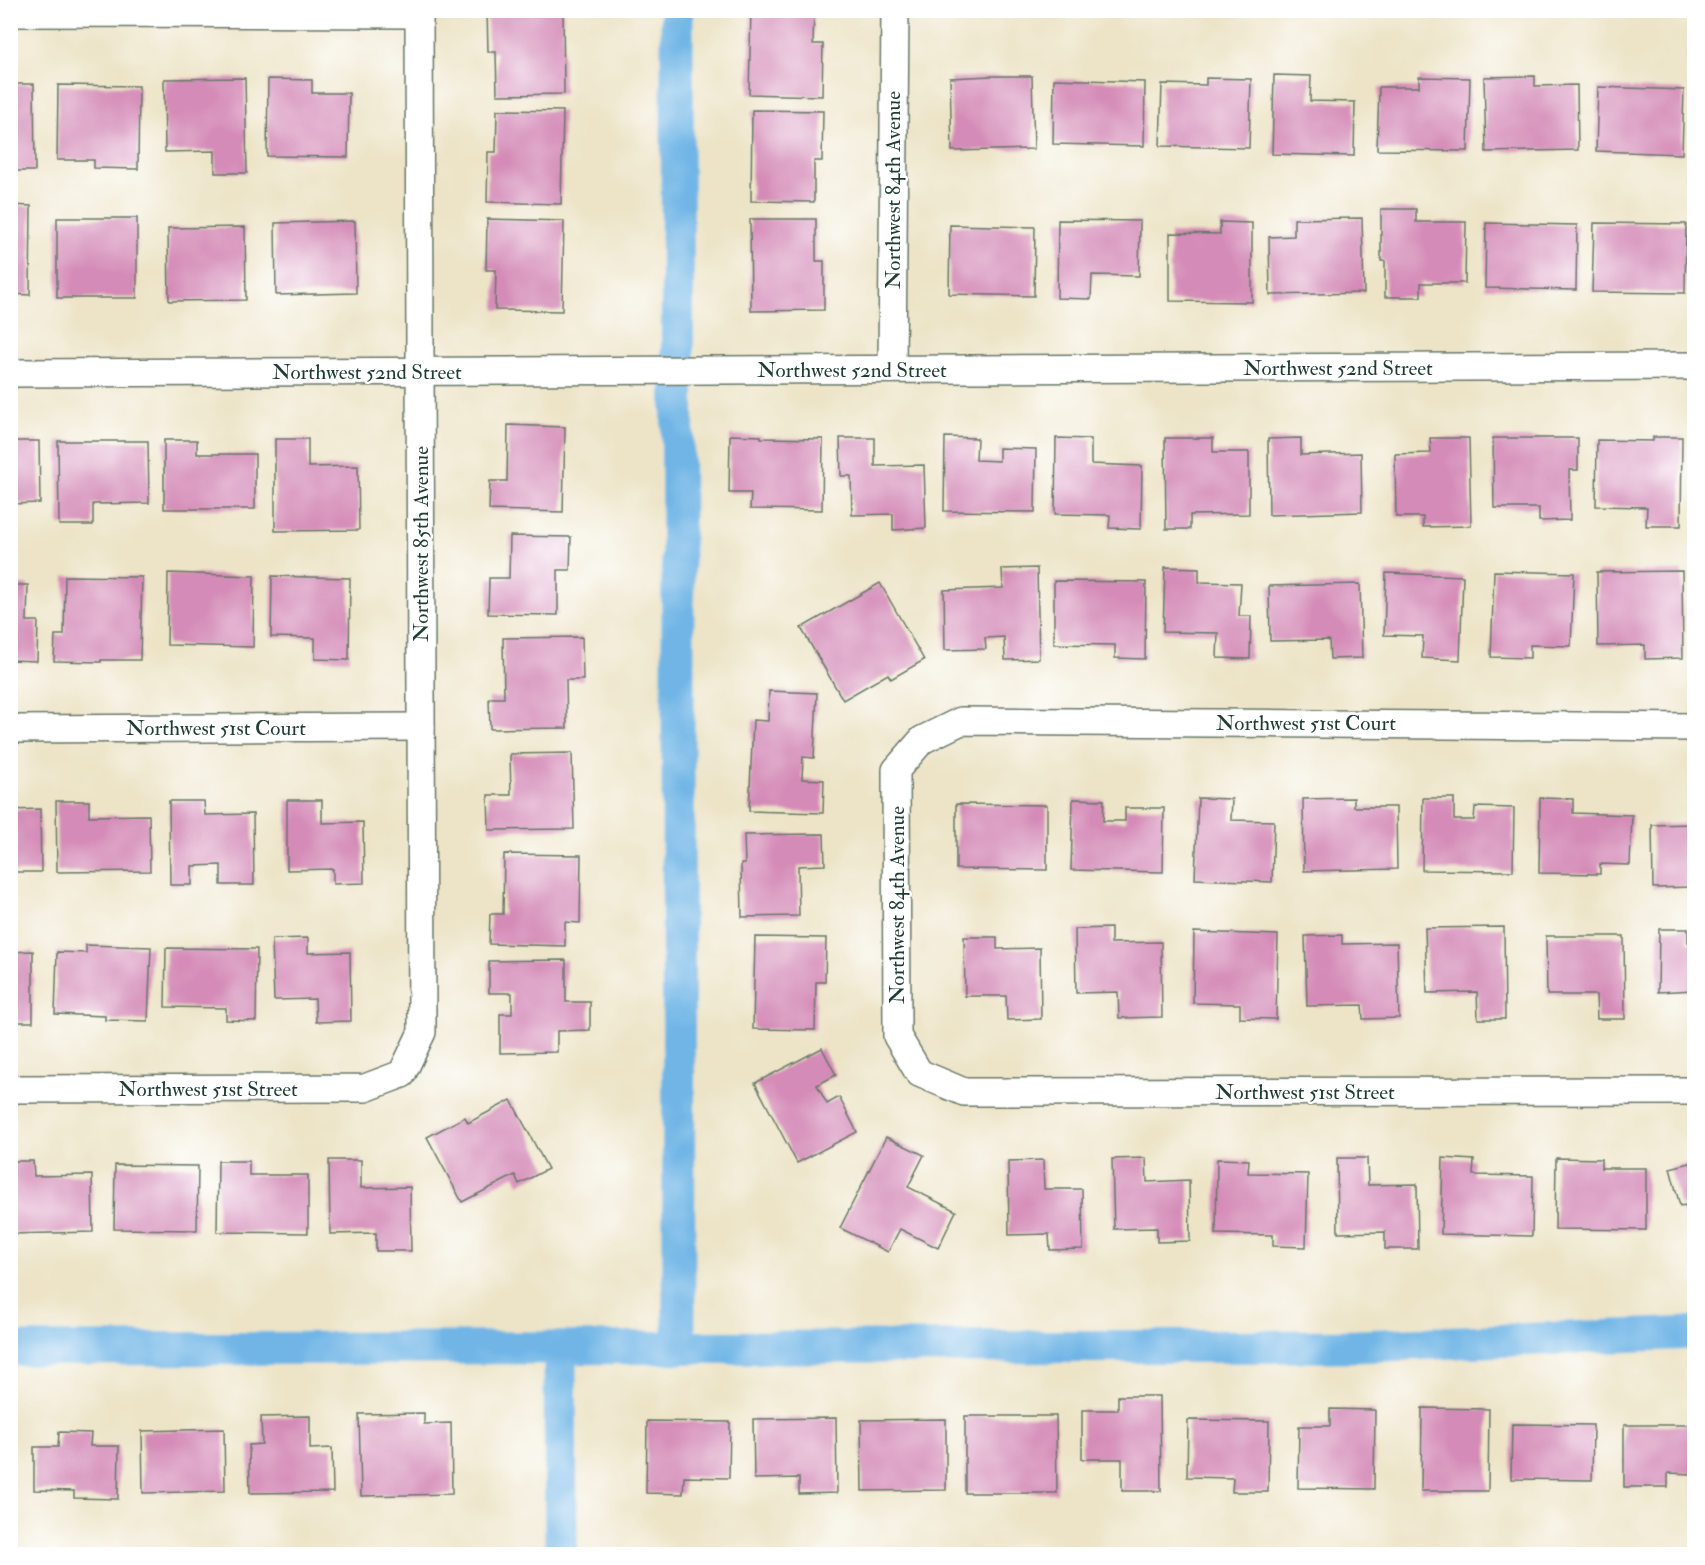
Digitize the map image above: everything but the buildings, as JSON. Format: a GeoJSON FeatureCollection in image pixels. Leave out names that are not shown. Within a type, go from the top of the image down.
{"type":"FeatureCollection","features":[{"type":"Feature","properties":{"kind":"street","name":"Northwest 84th Avenue"},"geometry":{"type":"LineString","coordinates":[[892,369],[895,10]]}},
{"type":"Feature","properties":{"kind":"street"},"geometry":{"type":"LineString","coordinates":[[10,13],[419,12]]}},
{"type":"Feature","properties":{"kind":"street","name":"Northwest 85th Avenue"},"geometry":{"type":"LineString","coordinates":[[402,1074],[423,1032],[419,12]]}},
{"type":"Feature","properties":{"kind":"street","name":"Northwest 52nd Street"},"geometry":{"type":"LineString","coordinates":[[10,373],[1695,366]]}},
{"type":"Feature","properties":{"kind":"street","name":"Northwest 51st Court"},"geometry":{"type":"LineString","coordinates":[[922,740],[961,720],[1695,727]]}},
{"type":"Feature","properties":{"kind":"street","name":"Northwest 51st Court"},"geometry":{"type":"LineString","coordinates":[[10,729],[421,727]]}},
{"type":"Feature","properties":{"kind":"street","name":"Northwest 84th Avenue"},"geometry":{"type":"LineString","coordinates":[[919,1073],[897,1036],[896,770],[922,740]]}},
{"type":"Feature","properties":{"kind":"street","name":"Northwest 51st Street"},"geometry":{"type":"LineString","coordinates":[[919,1073],[964,1092],[1695,1091]]}},
{"type":"Feature","properties":{"kind":"street","name":"Northwest 51st Street"},"geometry":{"type":"LineString","coordinates":[[10,1089],[365,1088],[402,1074]]}},
{"type":"Feature","properties":{"kind":"waterway"},"geometry":{"type":"LineString","coordinates":[[677,10],[679,1348]]}},
{"type":"Feature","properties":{"kind":"waterway"},"geometry":{"type":"LineString","coordinates":[[10,1349],[1356,1346],[1694,1333]]}},
{"type":"Feature","properties":{"kind":"waterway"},"geometry":{"type":"LineString","coordinates":[[560,1348],[561,1554]]}}]}
